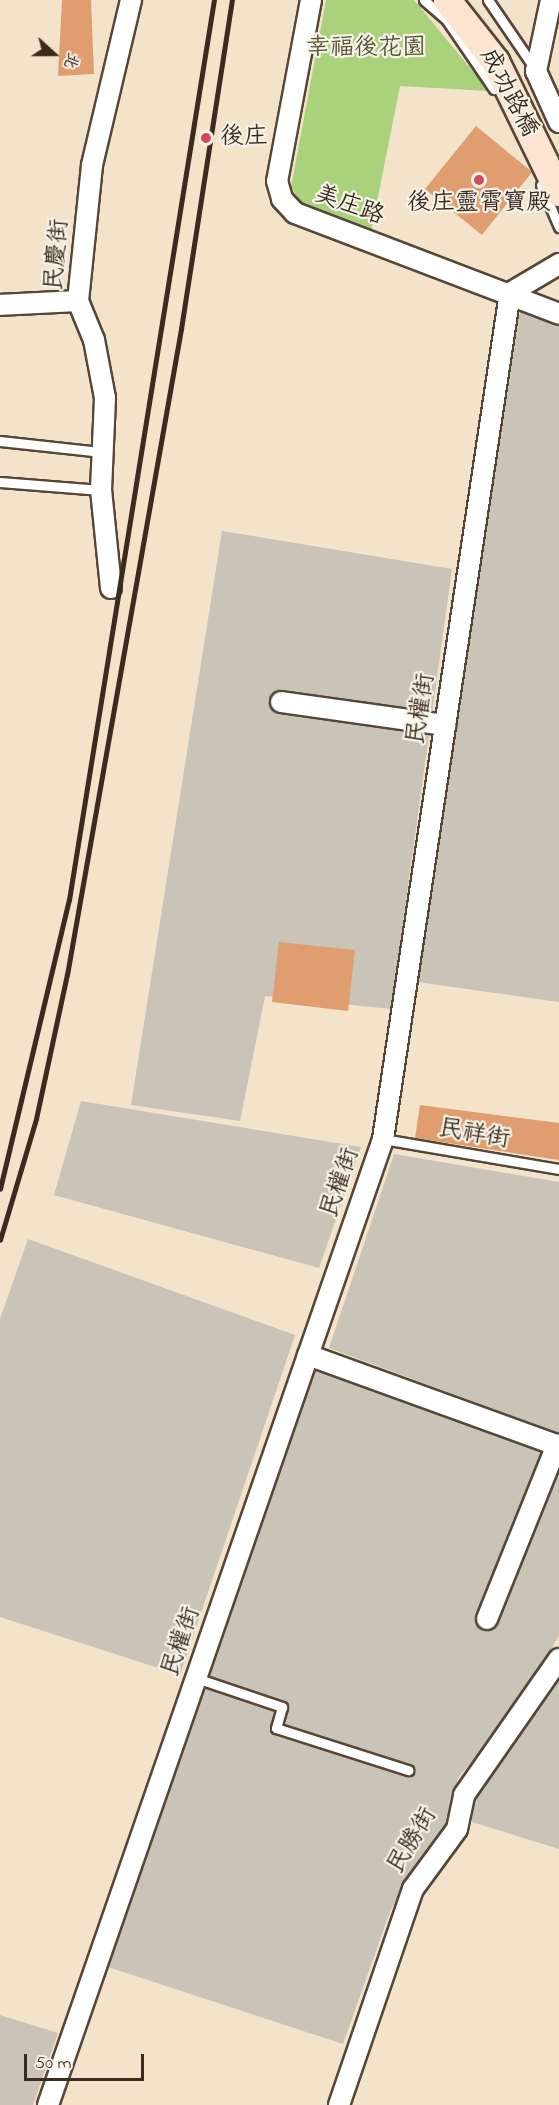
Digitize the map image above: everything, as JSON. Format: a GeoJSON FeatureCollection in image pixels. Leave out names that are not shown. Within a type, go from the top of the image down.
{"type":"FeatureCollection","features":[{"type":"Feature","properties":{"kind":"street","name":"民慶街"},"geometry":{"type":"LineString","coordinates":[[111,588],[101,490],[105,398],[94,340],[78,301],[92,165],[131,0]]}},
{"type":"Feature","properties":{"kind":"street","name":"美庄路"},"geometry":{"type":"LineString","coordinates":[[311,0],[277,181],[282,199],[295,213],[510,293],[559,314]]}},
{"type":"Feature","properties":{"kind":"street","name":"成功路橋"},"geometry":{"type":"LineString","coordinates":[[447,0],[495,61],[559,192]]}},
{"type":"Feature","properties":{"kind":"street"},"geometry":{"type":"LineString","coordinates":[[551,0],[536,71],[559,122]]}},
{"type":"Feature","properties":{"kind":"street"},"geometry":{"type":"LineString","coordinates":[[510,293],[559,264]]}},
{"type":"Feature","properties":{"kind":"street","name":"民權街"},"geometry":{"type":"LineString","coordinates":[[48,2105],[383,1139],[510,293]]}},
{"type":"Feature","properties":{"kind":"street"},"geometry":{"type":"LineString","coordinates":[[0,305],[78,301]]}},
{"type":"Feature","properties":{"kind":"street"},"geometry":{"type":"LineString","coordinates":[[282,702],[445,725]]}},
{"type":"Feature","properties":{"kind":"street"},"geometry":{"type":"LineString","coordinates":[[308,1355],[558,1446],[487,1618]]}},
{"type":"Feature","properties":{"kind":"street","name":"民勝街"},"geometry":{"type":"LineString","coordinates":[[339,2105],[413,1889],[457,1829],[464,1795],[559,1659]]}},
{"type":"Feature","properties":{"kind":"lane"},"geometry":{"type":"LineString","coordinates":[[424,0],[446,19],[487,75],[559,227]]}},
{"type":"Feature","properties":{"kind":"lane"},"geometry":{"type":"LineString","coordinates":[[488,0],[536,71]]}},
{"type":"Feature","properties":{"kind":"lane"},"geometry":{"type":"LineString","coordinates":[[0,441],[102,452]]}},
{"type":"Feature","properties":{"kind":"lane"},"geometry":{"type":"LineString","coordinates":[[0,482],[101,490]]}},
{"type":"Feature","properties":{"kind":"lane","name":"民祥街"},"geometry":{"type":"LineString","coordinates":[[383,1139],[559,1169]]}},
{"type":"Feature","properties":{"kind":"lane"},"geometry":{"type":"LineString","coordinates":[[196,1678],[282,1707],[276,1728],[408,1770]]}},
{"type":"Feature","properties":{"kind":"shaded area"},"geometry":{"type":"Polygon","coordinates":[[[520,310],[559,326],[559,1002],[417,982],[520,310]]]}},
{"type":"Feature","properties":{"kind":"shaded area"},"geometry":{"type":"Polygon","coordinates":[[[222,531],[452,569],[391,1009],[265,996],[240,1121],[131,1105],[222,531]]]}},
{"type":"Feature","properties":{"kind":"shaded area"},"geometry":{"type":"Polygon","coordinates":[[[81,1101],[361,1147],[319,1268],[54,1195],[81,1101]]]}},
{"type":"Feature","properties":{"kind":"shaded area"},"geometry":{"type":"Polygon","coordinates":[[[394,1154],[559,1182],[559,1433],[329,1348],[394,1154]]]}},
{"type":"Feature","properties":{"kind":"shaded area"},"geometry":{"type":"Polygon","coordinates":[[[28,1239],[295,1335],[180,1675],[0,1617],[0,1319],[28,1239]]]}},
{"type":"Feature","properties":{"kind":"shaded area"},"geometry":{"type":"Polygon","coordinates":[[[314,1368],[559,1457],[559,1635],[524,1699],[458,1778],[446,1830],[391,1909],[343,2044],[108,1967],[314,1368]]]}},
{"type":"Feature","properties":{"kind":"shaded area"},"geometry":{"type":"Polygon","coordinates":[[[559,1669],[559,1849],[472,1822],[470,1795],[534,1713],[559,1669]]]}},
{"type":"Feature","properties":{"kind":"shaded area"},"geometry":{"type":"Polygon","coordinates":[[[0,2015],[58,2033],[33,2105],[0,2105],[0,2015]]]}},
{"type":"Feature","properties":{"kind":"green space","name":"幸福後花園"},"geometry":{"type":"Polygon","coordinates":[[[326,0],[414,0],[489,91],[400,86],[371,232],[301,203],[291,187],[326,0]]]}},
{"type":"Feature","properties":{"kind":"building"},"geometry":{"type":"Polygon","coordinates":[[[62,0],[91,0],[94,74],[58,76],[62,0]]]}},
{"type":"Feature","properties":{"kind":"building","name":"後庄靈霄寶殿"},"geometry":{"type":"Polygon","coordinates":[[[476,126],[532,172],[482,235],[425,189],[476,126]]]}},
{"type":"Feature","properties":{"kind":"building"},"geometry":{"type":"Polygon","coordinates":[[[279,942],[355,950],[348,1011],[272,1002],[279,942]]]}},
{"type":"Feature","properties":{"kind":"building"},"geometry":{"type":"Polygon","coordinates":[[[420,1105],[559,1123],[559,1160],[415,1138],[420,1105]]]}},
{"type":"Feature","properties":{"kind":"railway"},"geometry":{"type":"LineString","coordinates":[[0,1189],[69,900],[214,0]]}},
{"type":"Feature","properties":{"kind":"railway"},"geometry":{"type":"LineString","coordinates":[[0,1240],[36,1119],[67,975],[181,329],[232,0]]}},
{"type":"Feature","properties":{"kind":"place","name":"後庄"},"geometry":{"type":"Point","coordinates":[206,138]}},
{"type":"Feature","properties":{"kind":"place","name":"後庄靈霄寶殿"},"geometry":{"type":"Point","coordinates":[479,180]}}]}
